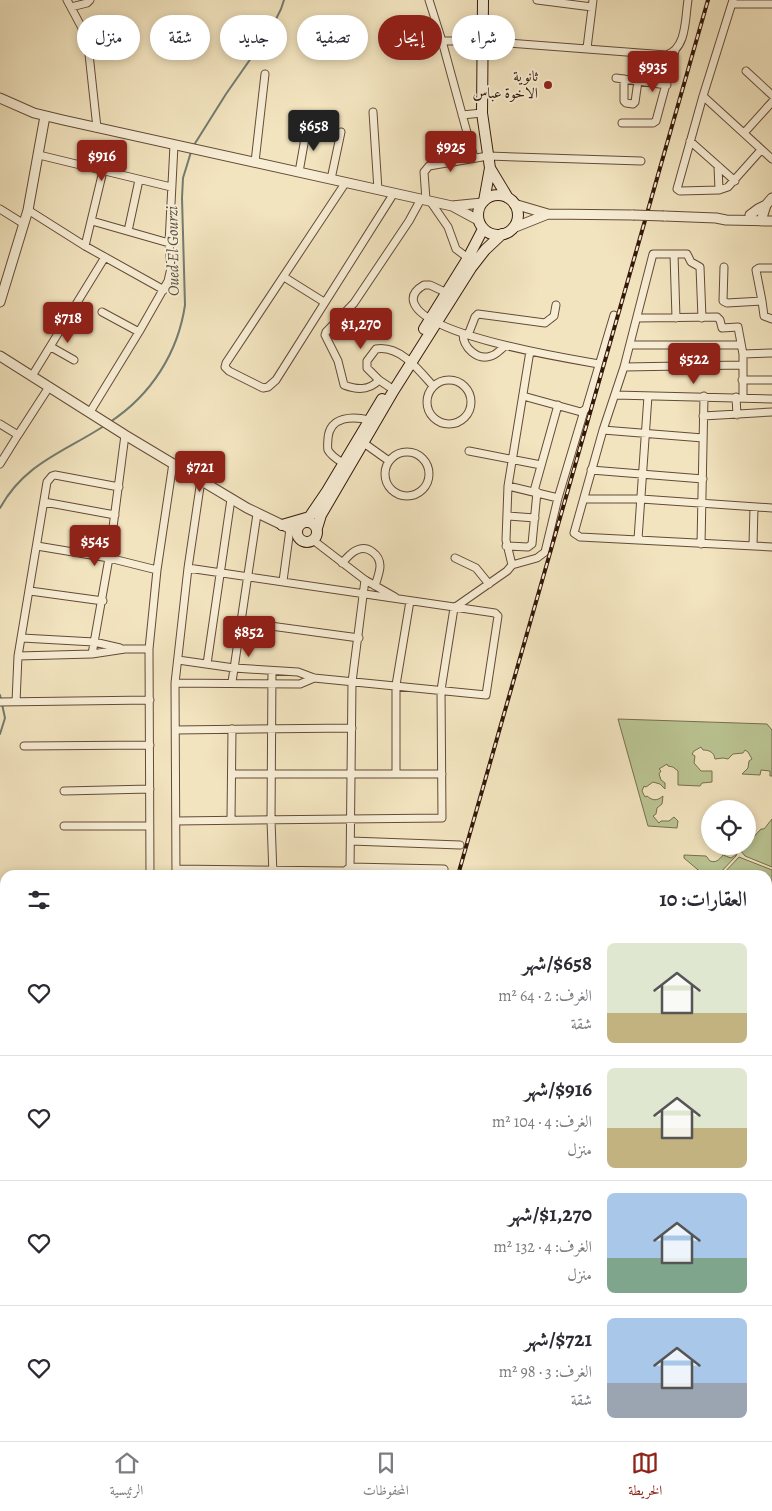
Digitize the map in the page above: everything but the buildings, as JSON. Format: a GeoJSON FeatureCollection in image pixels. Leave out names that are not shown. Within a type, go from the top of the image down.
{"type":"FeatureCollection","features":[{"type":"Feature","properties":{"kind":"main road"},"geometry":{"type":"LineString","coordinates":[[483,0],[483,15]]}},
{"type":"Feature","properties":{"kind":"main road"},"geometry":{"type":"LineString","coordinates":[[482,60],[482,112],[490,168],[483,202],[478,214],[481,224],[489,233],[495,235],[502,234]]}},
{"type":"Feature","properties":{"kind":"main road"},"geometry":{"type":"LineString","coordinates":[[290,529],[304,542],[313,540],[317,533],[316,528],[321,515],[361,441],[434,320],[485,250],[502,234],[513,228],[517,220],[517,212],[490,168]]}},
{"type":"Feature","properties":{"kind":"main road"},"geometry":{"type":"LineString","coordinates":[[483,202],[498,195],[511,201]]}},
{"type":"Feature","properties":{"kind":"main road"},"geometry":{"type":"LineString","coordinates":[[434,320],[446,292],[468,258],[481,224]]}},
{"type":"Feature","properties":{"kind":"main road"},"geometry":{"type":"LineString","coordinates":[[290,529],[309,519],[343,464],[361,441],[369,420],[392,388]]}},
{"type":"Feature","properties":{"kind":"main road"},"geometry":{"type":"LineString","coordinates":[[309,519],[316,528]]}},
{"type":"Feature","properties":{"kind":"main road"},"geometry":{"type":"LineString","coordinates":[[290,529],[309,519]]}},
{"type":"Feature","properties":{"kind":"street"},"geometry":{"type":"LineString","coordinates":[[67,0],[82,28],[89,54],[97,128]]}},
{"type":"Feature","properties":{"kind":"street"},"geometry":{"type":"LineString","coordinates":[[71,7],[88,3],[90,0]]}},
{"type":"Feature","properties":{"kind":"street"},"geometry":{"type":"LineString","coordinates":[[429,0],[434,15]]}},
{"type":"Feature","properties":{"kind":"street"},"geometry":{"type":"LineString","coordinates":[[537,0],[592,3],[587,48]]}},
{"type":"Feature","properties":{"kind":"street"},"geometry":{"type":"LineString","coordinates":[[622,123],[653,123],[658,118],[675,51],[682,38],[688,0]]}},
{"type":"Feature","properties":{"kind":"street"},"geometry":{"type":"LineString","coordinates":[[761,150],[728,187],[719,190],[680,191],[677,189],[732,2],[772,4]]}},
{"type":"Feature","properties":{"kind":"street"},"geometry":{"type":"LineString","coordinates":[[452,41],[442,41],[474,158]]}},
{"type":"Feature","properties":{"kind":"street"},"geometry":{"type":"LineString","coordinates":[[515,43],[666,55],[675,51]]}},
{"type":"Feature","properties":{"kind":"street"},"geometry":{"type":"LineString","coordinates":[[746,71],[772,95]]}},
{"type":"Feature","properties":{"kind":"street"},"geometry":{"type":"LineString","coordinates":[[256,162],[265,74]]}},
{"type":"Feature","properties":{"kind":"street"},"geometry":{"type":"LineString","coordinates":[[616,78],[667,85]]}},
{"type":"Feature","properties":{"kind":"street"},"geometry":{"type":"LineString","coordinates":[[624,79],[624,101],[633,104],[635,102],[638,81]]}},
{"type":"Feature","properties":{"kind":"street"},"geometry":{"type":"LineString","coordinates":[[703,96],[772,159]]}},
{"type":"Feature","properties":{"kind":"street"},"geometry":{"type":"LineString","coordinates":[[0,98],[45,116],[452,206],[481,224]]}},
{"type":"Feature","properties":{"kind":"street"},"geometry":{"type":"LineString","coordinates":[[744,133],[772,102]]}},
{"type":"Feature","properties":{"kind":"street"},"geometry":{"type":"LineString","coordinates":[[373,112],[378,190]]}},
{"type":"Feature","properties":{"kind":"street"},"geometry":{"type":"LineString","coordinates":[[462,115],[482,112]]}},
{"type":"Feature","properties":{"kind":"street"},"geometry":{"type":"LineString","coordinates":[[0,302],[28,210],[45,116]]}},
{"type":"Feature","properties":{"kind":"street"},"geometry":{"type":"LineString","coordinates":[[299,172],[307,127]]}},
{"type":"Feature","properties":{"kind":"street"},"geometry":{"type":"LineString","coordinates":[[330,179],[341,132]]}},
{"type":"Feature","properties":{"kind":"street"},"geometry":{"type":"LineString","coordinates":[[690,141],[735,181]]}},
{"type":"Feature","properties":{"kind":"street"},"geometry":{"type":"LineString","coordinates":[[90,412],[168,281],[171,268],[169,243],[174,144]]}},
{"type":"Feature","properties":{"kind":"street"},"geometry":{"type":"LineString","coordinates":[[39,155],[171,187]]}},
{"type":"Feature","properties":{"kind":"street"},"geometry":{"type":"LineString","coordinates":[[468,258],[456,249],[448,227],[426,200],[424,172],[426,167],[488,156],[640,161]]}},
{"type":"Feature","properties":{"kind":"street"},"geometry":{"type":"LineString","coordinates":[[718,166],[719,190]]}},
{"type":"Feature","properties":{"kind":"street"},"geometry":{"type":"LineString","coordinates":[[85,246],[103,171]]}},
{"type":"Feature","properties":{"kind":"street"},"geometry":{"type":"LineString","coordinates":[[128,231],[139,180]]}},
{"type":"Feature","properties":{"kind":"street"},"geometry":{"type":"LineString","coordinates":[[346,182],[226,364],[225,367],[229,371],[261,388],[268,387],[276,380],[394,193]]}},
{"type":"Feature","properties":{"kind":"street"},"geometry":{"type":"LineString","coordinates":[[767,218],[772,198]]}},
{"type":"Feature","properties":{"kind":"street"},"geometry":{"type":"LineString","coordinates":[[379,380],[367,389],[344,385],[338,360],[326,332],[354,303],[409,221],[426,200]]}},
{"type":"Feature","properties":{"kind":"street"},"geometry":{"type":"LineString","coordinates":[[511,201],[548,214],[664,216],[726,220],[767,218]]}},
{"type":"Feature","properties":{"kind":"street"},"geometry":{"type":"LineString","coordinates":[[452,206],[483,202]]}},
{"type":"Feature","properties":{"kind":"street"},"geometry":{"type":"LineString","coordinates":[[750,215],[758,209],[769,206]]}},
{"type":"Feature","properties":{"kind":"street"},"geometry":{"type":"LineString","coordinates":[[0,209],[24,224]]}},
{"type":"Feature","properties":{"kind":"street"},"geometry":{"type":"LineString","coordinates":[[28,210],[85,246],[164,290]]}},
{"type":"Feature","properties":{"kind":"street"},"geometry":{"type":"LineString","coordinates":[[513,228],[548,214]]}},
{"type":"Feature","properties":{"kind":"street"},"geometry":{"type":"LineString","coordinates":[[716,218],[726,215],[750,215],[767,218]]}},
{"type":"Feature","properties":{"kind":"street"},"geometry":{"type":"LineString","coordinates":[[92,221],[169,243]]}},
{"type":"Feature","properties":{"kind":"street"},"geometry":{"type":"LineString","coordinates":[[674,254],[676,318]]}},
{"type":"Feature","properties":{"kind":"street"},"geometry":{"type":"LineString","coordinates":[[702,318],[700,267],[691,262],[688,254],[652,255],[624,367],[603,430],[574,533],[580,537],[772,547]]}},
{"type":"Feature","properties":{"kind":"street"},"geometry":{"type":"LineString","coordinates":[[32,376],[105,257]]}},
{"type":"Feature","properties":{"kind":"street"},"geometry":{"type":"LineString","coordinates":[[724,267],[724,302],[762,301]]}},
{"type":"Feature","properties":{"kind":"street"},"geometry":{"type":"LineString","coordinates":[[772,268],[759,268],[756,270],[764,316],[772,319]]}},
{"type":"Feature","properties":{"kind":"street"},"geometry":{"type":"LineString","coordinates":[[284,277],[324,302]]}},
{"type":"Feature","properties":{"kind":"street"},"geometry":{"type":"LineString","coordinates":[[446,292],[427,285],[421,286],[414,294],[413,300],[416,307],[434,320],[466,335],[505,346],[599,364]]}},
{"type":"Feature","properties":{"kind":"street"},"geometry":{"type":"LineString","coordinates":[[505,346],[491,356],[480,356],[467,347],[463,340],[478,314],[545,323],[554,316],[556,305]]}},
{"type":"Feature","properties":{"kind":"street"},"geometry":{"type":"LineString","coordinates":[[102,312],[139,332]]}},
{"type":"Feature","properties":{"kind":"street"},"geometry":{"type":"LineString","coordinates":[[176,820],[442,818],[441,690],[454,608],[507,571],[512,565],[537,558],[545,552],[558,498],[614,316]]}},
{"type":"Feature","properties":{"kind":"street"},"geometry":{"type":"LineString","coordinates":[[637,318],[717,317],[722,328],[738,327],[743,354],[742,380],[737,414]]}},
{"type":"Feature","properties":{"kind":"street"},"geometry":{"type":"LineString","coordinates":[[630,345],[742,344]]}},
{"type":"Feature","properties":{"kind":"street"},"geometry":{"type":"LineString","coordinates":[[51,347],[74,360]]}},
{"type":"Feature","properties":{"kind":"street"},"geometry":{"type":"LineString","coordinates":[[392,388],[369,371],[366,364],[374,350],[379,348],[389,349],[409,360],[433,386]]}},
{"type":"Feature","properties":{"kind":"street"},"geometry":{"type":"LineString","coordinates":[[512,565],[506,546],[508,486],[530,351]]}},
{"type":"Feature","properties":{"kind":"street"},"geometry":{"type":"LineString","coordinates":[[743,354],[772,353]]}},
{"type":"Feature","properties":{"kind":"street"},"geometry":{"type":"LineString","coordinates":[[0,356],[231,499],[257,514],[290,529],[283,581]]}},
{"type":"Feature","properties":{"kind":"street"},"geometry":{"type":"LineString","coordinates":[[624,367],[742,365]]}},
{"type":"Feature","properties":{"kind":"street"},"geometry":{"type":"LineString","coordinates":[[446,380],[455,381],[463,385],[469,392],[470,411],[464,418],[452,424],[442,424],[434,419],[428,412],[426,403],[428,394],[433,386],[446,380]]}},
{"type":"Feature","properties":{"kind":"street"},"geometry":{"type":"LineString","coordinates":[[742,380],[772,380]]}},
{"type":"Feature","properties":{"kind":"street"},"geometry":{"type":"LineString","coordinates":[[0,464],[49,387]]}},
{"type":"Feature","properties":{"kind":"street"},"geometry":{"type":"LineString","coordinates":[[523,396],[584,411]]}},
{"type":"Feature","properties":{"kind":"street"},"geometry":{"type":"LineString","coordinates":[[615,396],[772,398]]}},
{"type":"Feature","properties":{"kind":"street"},"geometry":{"type":"LineString","coordinates":[[638,539],[648,396]]}},
{"type":"Feature","properties":{"kind":"street"},"geometry":{"type":"LineString","coordinates":[[701,544],[704,396]]}},
{"type":"Feature","properties":{"kind":"street"},"geometry":{"type":"LineString","coordinates":[[506,546],[530,546],[532,544],[535,492],[558,406]]}},
{"type":"Feature","properties":{"kind":"street"},"geometry":{"type":"LineString","coordinates":[[703,416],[772,412]]}},
{"type":"Feature","properties":{"kind":"street"},"geometry":{"type":"LineString","coordinates":[[343,464],[328,450],[330,431],[342,419],[357,418],[369,420]]}},
{"type":"Feature","properties":{"kind":"street"},"geometry":{"type":"LineString","coordinates":[[0,424],[18,435]]}},
{"type":"Feature","properties":{"kind":"street"},"geometry":{"type":"LineString","coordinates":[[603,430],[703,438]]}},
{"type":"Feature","properties":{"kind":"street"},"geometry":{"type":"LineString","coordinates":[[92,654],[103,601],[126,435]]}},
{"type":"Feature","properties":{"kind":"street"},"geometry":{"type":"LineString","coordinates":[[361,441],[389,461]]}},
{"type":"Feature","properties":{"kind":"street"},"geometry":{"type":"LineString","coordinates":[[469,451],[541,465]]}},
{"type":"Feature","properties":{"kind":"street"},"geometry":{"type":"LineString","coordinates":[[404,452],[413,453],[421,457],[427,464],[429,473],[425,486],[418,492],[410,495],[401,494],[393,490],[386,479],[389,461],[396,455],[404,452]]}},
{"type":"Feature","properties":{"kind":"street"},"geometry":{"type":"LineString","coordinates":[[150,870],[149,649],[157,570],[173,463]]}},
{"type":"Feature","properties":{"kind":"street"},"geometry":{"type":"LineString","coordinates":[[591,470],[703,479]]}},
{"type":"Feature","properties":{"kind":"street"},"geometry":{"type":"LineString","coordinates":[[12,702],[47,482],[55,475],[119,487]]}},
{"type":"Feature","properties":{"kind":"street"},"geometry":{"type":"LineString","coordinates":[[176,870],[175,683],[188,568],[201,480]]}},
{"type":"Feature","properties":{"kind":"street"},"geometry":{"type":"LineString","coordinates":[[508,486],[558,498]]}},
{"type":"Feature","properties":{"kind":"street"},"geometry":{"type":"LineString","coordinates":[[206,664],[231,499]]}},
{"type":"Feature","properties":{"kind":"street"},"geometry":{"type":"LineString","coordinates":[[584,499],[641,499],[703,505],[772,508]]}},
{"type":"Feature","properties":{"kind":"street"},"geometry":{"type":"LineString","coordinates":[[44,502],[115,515]]}},
{"type":"Feature","properties":{"kind":"street"},"geometry":{"type":"LineString","coordinates":[[752,546],[754,508]]}},
{"type":"Feature","properties":{"kind":"street"},"geometry":{"type":"LineString","coordinates":[[232,682],[257,514]]}},
{"type":"Feature","properties":{"kind":"street"},"geometry":{"type":"LineString","coordinates":[[507,516],[535,518]]}},
{"type":"Feature","properties":{"kind":"street"},"geometry":{"type":"LineString","coordinates":[[313,540],[365,580],[398,599]]}},
{"type":"Feature","properties":{"kind":"street"},"geometry":{"type":"LineString","coordinates":[[37,546],[109,558],[157,570]]}},
{"type":"Feature","properties":{"kind":"street"},"geometry":{"type":"LineString","coordinates":[[342,563],[357,550],[369,550],[378,559],[380,565],[375,586]]}},
{"type":"Feature","properties":{"kind":"street"},"geometry":{"type":"LineString","coordinates":[[455,558],[476,568],[488,584]]}},
{"type":"Feature","properties":{"kind":"street"},"geometry":{"type":"LineString","coordinates":[[178,660],[234,668],[298,672],[314,678],[396,685],[486,696],[498,616],[495,613],[188,568]]}},
{"type":"Feature","properties":{"kind":"street"},"geometry":{"type":"LineString","coordinates":[[349,870],[352,682],[365,580]]}},
{"type":"Feature","properties":{"kind":"street"},"geometry":{"type":"LineString","coordinates":[[30,591],[103,601]]}},
{"type":"Feature","properties":{"kind":"street"},"geometry":{"type":"LineString","coordinates":[[396,774],[396,685],[410,601]]}},
{"type":"Feature","properties":{"kind":"street"},"geometry":{"type":"LineString","coordinates":[[241,622],[359,638]]}},
{"type":"Feature","properties":{"kind":"street"},"geometry":{"type":"LineString","coordinates":[[22,638],[94,642],[125,649]]}},
{"type":"Feature","properties":{"kind":"street"},"geometry":{"type":"LineString","coordinates":[[18,656],[92,654],[125,649],[149,649]]}},
{"type":"Feature","properties":{"kind":"street"},"geometry":{"type":"LineString","coordinates":[[272,671],[271,820],[273,870]]}},
{"type":"Feature","properties":{"kind":"street"},"geometry":{"type":"LineString","coordinates":[[175,683],[300,684],[314,678]]}},
{"type":"Feature","properties":{"kind":"street"},"geometry":{"type":"LineString","coordinates":[[0,702],[150,700]]}},
{"type":"Feature","properties":{"kind":"street"},"geometry":{"type":"LineString","coordinates":[[176,730],[352,728]]}},
{"type":"Feature","properties":{"kind":"street"},"geometry":{"type":"LineString","coordinates":[[231,820],[232,729]]}},
{"type":"Feature","properties":{"kind":"street"},"geometry":{"type":"LineString","coordinates":[[24,746],[150,746]]}},
{"type":"Feature","properties":{"kind":"street"},"geometry":{"type":"LineString","coordinates":[[232,774],[442,774]]}},
{"type":"Feature","properties":{"kind":"street"},"geometry":{"type":"LineString","coordinates":[[64,791],[150,789]]}},
{"type":"Feature","properties":{"kind":"street"},"geometry":{"type":"LineString","coordinates":[[64,826],[149,826]]}},
{"type":"Feature","properties":{"kind":"street"},"geometry":{"type":"LineString","coordinates":[[350,841],[460,845]]}},
{"type":"Feature","properties":{"kind":"street"},"geometry":{"type":"LineString","coordinates":[[412,870],[443,870]]}},
{"type":"Feature","properties":{"kind":"green space"},"geometry":{"type":"Polygon","coordinates":[[[618,719],[767,724],[772,730],[772,776],[770,776],[770,771],[761,770],[760,775],[742,774],[748,768],[749,761],[752,759],[745,750],[743,753],[733,754],[728,759],[715,759],[712,753],[703,750],[701,747],[692,754],[695,756],[694,763],[701,771],[712,771],[712,782],[702,783],[700,786],[678,785],[678,771],[667,764],[659,769],[661,771],[659,774],[661,780],[665,783],[665,789],[660,784],[653,782],[646,787],[644,786],[642,791],[645,797],[647,796],[653,800],[663,796],[662,804],[657,808],[656,814],[653,816],[659,823],[661,821],[669,821],[674,817],[678,821],[677,828],[648,826],[618,719]]]}},
{"type":"Feature","properties":{"kind":"green space"},"geometry":{"type":"Polygon","coordinates":[[[772,819],[772,867],[744,855],[756,855],[756,834],[761,829],[764,829],[772,819]]]}},
{"type":"Feature","properties":{"kind":"green space"},"geometry":{"type":"Polygon","coordinates":[[[684,855],[706,856],[710,861],[714,862],[723,855],[731,858],[736,855],[723,870],[698,870],[684,858],[684,855]]]}},
{"type":"Feature","properties":{"kind":"green space"},"geometry":{"type":"Polygon","coordinates":[[[739,857],[772,870],[727,870],[739,857]]]}},
{"type":"Feature","properties":{"kind":"waterway","name":"Oued El Gourzi"},"geometry":{"type":"LineString","coordinates":[[194,145],[226,94],[270,31],[284,0]]}},
{"type":"Feature","properties":{"kind":"waterway","name":"Oued El Gourzi"},"geometry":{"type":"LineString","coordinates":[[110,422],[125,411],[150,386],[169,356],[176,340],[185,305],[182,198],[183,178],[191,152]]}},
{"type":"Feature","properties":{"kind":"waterway","name":"Oued El Gourzi"},"geometry":{"type":"LineString","coordinates":[[0,508],[10,493],[33,469],[104,426]]}},
{"type":"Feature","properties":{"kind":"waterway"},"geometry":{"type":"LineString","coordinates":[[0,695],[1,700]]}},
{"type":"Feature","properties":{"kind":"waterway"},"geometry":{"type":"LineString","coordinates":[[0,734],[5,718],[2,704]]}},
{"type":"Feature","properties":{"kind":"railway"},"geometry":{"type":"LineString","coordinates":[[459,870],[708,0]]}},
{"type":"Feature","properties":{"kind":"place","name":"ثانوية الاخوة عباس"},"geometry":{"type":"Point","coordinates":[548,85]}}]}
